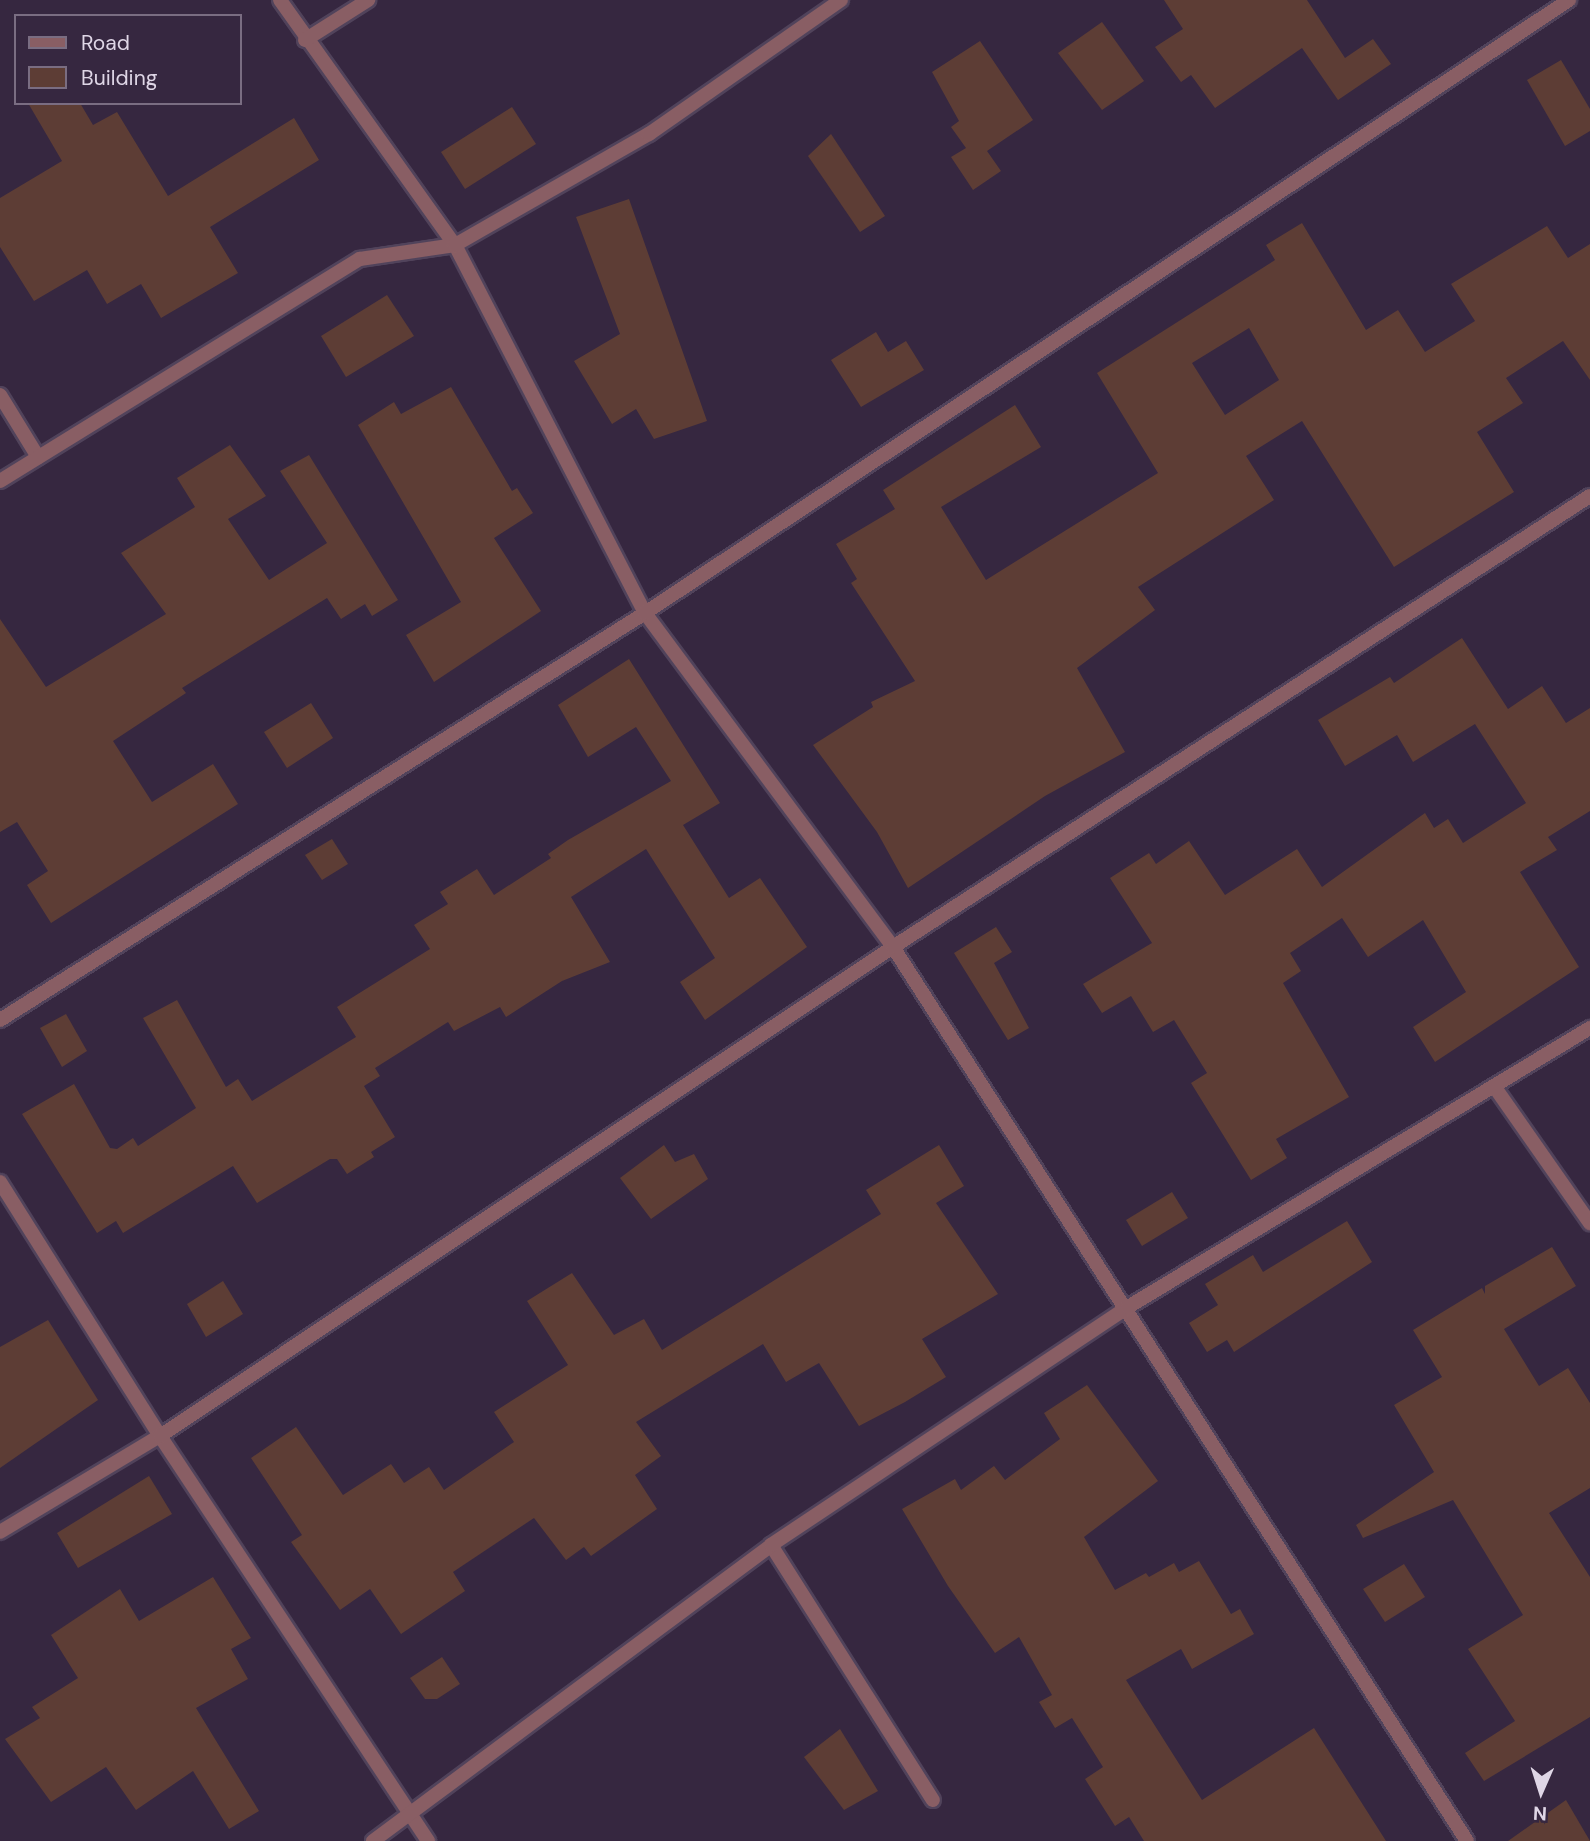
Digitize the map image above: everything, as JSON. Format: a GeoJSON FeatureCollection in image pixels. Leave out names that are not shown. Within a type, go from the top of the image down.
{"type":"FeatureCollection","features":[{"type":"Feature","properties":{"kind":"street"},"geometry":{"type":"LineString","coordinates":[[280,0],[304,40],[455,245],[645,613],[893,947],[1128,1307],[1467,1841]]}},
{"type":"Feature","properties":{"kind":"street"},"geometry":{"type":"LineString","coordinates":[[304,40],[368,0]]}},
{"type":"Feature","properties":{"kind":"street"},"geometry":{"type":"LineString","coordinates":[[0,481],[360,259],[455,245],[649,134],[841,0]]}},
{"type":"Feature","properties":{"kind":"street"},"geometry":{"type":"LineString","coordinates":[[0,1020],[645,613],[1569,0]]}},
{"type":"Feature","properties":{"kind":"street"},"geometry":{"type":"LineString","coordinates":[[0,395],[37,457]]}},
{"type":"Feature","properties":{"kind":"street"},"geometry":{"type":"LineString","coordinates":[[0,1532],[160,1436],[893,947],[1590,496]]}},
{"type":"Feature","properties":{"kind":"street"},"geometry":{"type":"LineString","coordinates":[[373,1841],[412,1816],[771,1545],[1128,1307],[1496,1089],[1590,1028]]}},
{"type":"Feature","properties":{"kind":"street"},"geometry":{"type":"LineString","coordinates":[[1496,1089],[1590,1223]]}},
{"type":"Feature","properties":{"kind":"street"},"geometry":{"type":"LineString","coordinates":[[0,1182],[160,1436],[428,1841]]}},
{"type":"Feature","properties":{"kind":"street"},"geometry":{"type":"LineString","coordinates":[[771,1545],[933,1800]]}},
{"type":"Feature","properties":{"kind":"building"},"geometry":{"type":"Polygon","coordinates":[[[1164,0],[1307,0],[1345,58],[1373,39],[1391,64],[1338,100],[1302,48],[1215,108],[1191,75],[1181,82],[1155,47],[1183,29],[1164,0]]]}},
{"type":"Feature","properties":{"kind":"building"},"geometry":{"type":"Polygon","coordinates":[[[1102,22],[1144,81],[1102,110],[1058,53],[1102,22]]]}},
{"type":"Feature","properties":{"kind":"building"},"geometry":{"type":"Polygon","coordinates":[[[980,41],[1033,120],[987,151],[1001,171],[973,190],[951,157],[966,148],[951,127],[959,121],[932,72],[980,41]]]}},
{"type":"Feature","properties":{"kind":"building"},"geometry":{"type":"Polygon","coordinates":[[[1561,60],[1590,109],[1590,131],[1565,146],[1527,80],[1561,60]]]}},
{"type":"Feature","properties":{"kind":"building"},"geometry":{"type":"Polygon","coordinates":[[[29,105],[81,105],[93,125],[117,112],[168,196],[294,118],[319,160],[210,227],[238,273],[161,318],[141,284],[107,304],[87,270],[34,301],[0,247],[0,198],[62,161],[29,105]]]}},
{"type":"Feature","properties":{"kind":"building"},"geometry":{"type":"Polygon","coordinates":[[[512,107],[536,144],[465,189],[441,152],[512,107]]]}},
{"type":"Feature","properties":{"kind":"building"},"geometry":{"type":"Polygon","coordinates":[[[831,134],[885,216],[860,232],[808,156],[831,134]]]}},
{"type":"Feature","properties":{"kind":"building"},"geometry":{"type":"Polygon","coordinates":[[[629,199],[707,421],[654,439],[636,409],[612,424],[574,361],[620,334],[576,217],[629,199]]]}},
{"type":"Feature","properties":{"kind":"building"},"geometry":{"type":"Polygon","coordinates":[[[1302,223],[1366,330],[1398,310],[1425,352],[1475,321],[1451,284],[1547,226],[1568,258],[1590,244],[1590,380],[1563,341],[1506,378],[1523,403],[1477,432],[1514,492],[1394,567],[1302,421],[1246,456],[1274,500],[1138,587],[1155,610],[1077,668],[1125,752],[1045,796],[908,888],[877,832],[813,745],[873,707],[871,702],[915,681],[851,583],[857,579],[836,544],[895,509],[883,490],[1015,405],[1041,447],[941,507],[986,580],[1158,473],[1097,373],[1275,260],[1266,245],[1302,223]],[[1249,328],[1192,363],[1225,415],[1279,380],[1249,328]]]}},
{"type":"Feature","properties":{"kind":"building"},"geometry":{"type":"Polygon","coordinates":[[[387,295],[414,336],[346,377],[321,336],[387,295]]]}},
{"type":"Feature","properties":{"kind":"building"},"geometry":{"type":"Polygon","coordinates":[[[876,332],[888,352],[906,341],[924,370],[861,407],[831,360],[876,332]]]}},
{"type":"Feature","properties":{"kind":"building"},"geometry":{"type":"Polygon","coordinates":[[[451,387],[512,491],[517,488],[533,513],[494,538],[541,611],[434,682],[406,635],[461,602],[358,425],[394,402],[401,414],[451,387]]]}},
{"type":"Feature","properties":{"kind":"building"},"geometry":{"type":"Polygon","coordinates":[[[230,445],[266,496],[228,519],[269,580],[327,543],[280,471],[309,455],[398,600],[372,616],[365,604],[341,619],[327,598],[182,688],[186,693],[113,741],[152,802],[213,764],[238,804],[51,923],[27,885],[48,871],[17,822],[0,832],[0,619],[46,687],[166,614],[121,553],[195,507],[177,478],[230,445]]]}},
{"type":"Feature","properties":{"kind":"building"},"geometry":{"type":"Polygon","coordinates":[[[1462,638],[1508,709],[1542,686],[1566,723],[1590,708],[1590,811],[1548,837],[1557,850],[1520,872],[1579,967],[1435,1062],[1413,1027],[1466,992],[1423,920],[1368,957],[1342,918],[1290,953],[1301,971],[1283,983],[1349,1097],[1276,1139],[1287,1158],[1251,1180],[1191,1083],[1207,1073],[1174,1020],[1153,1032],[1131,996],[1102,1013],[1083,984],[1152,943],[1110,878],[1149,853],[1156,864],[1189,841],[1225,895],[1297,849],[1322,887],[1425,813],[1434,828],[1448,819],[1463,843],[1526,803],[1475,724],[1413,762],[1397,735],[1345,766],[1318,720],[1390,677],[1394,683],[1462,638]]]}},
{"type":"Feature","properties":{"kind":"building"},"geometry":{"type":"Polygon","coordinates":[[[629,659],[720,803],[683,825],[729,898],[760,878],[807,947],[705,1020],[680,982],[715,958],[646,849],[571,897],[610,962],[562,981],[506,1017],[500,1007],[454,1031],[448,1022],[375,1068],[380,1076],[364,1086],[395,1137],[371,1152],[374,1157],[347,1174],[337,1159],[330,1159],[257,1203],[233,1166],[123,1233],[116,1221],[97,1233],[22,1114],[74,1084],[110,1148],[117,1149],[133,1138],[138,1146],[196,1108],[143,1018],[177,1000],[226,1087],[238,1079],[252,1101],[356,1037],[337,1007],[430,949],[414,925],[448,904],[440,892],[477,869],[494,895],[551,858],[548,854],[568,840],[671,781],[636,727],[588,757],[558,705],[629,659]]]}},
{"type":"Feature","properties":{"kind":"building"},"geometry":{"type":"Polygon","coordinates":[[[311,703],[333,738],[287,768],[264,732],[311,703]]]}},
{"type":"Feature","properties":{"kind":"building"},"geometry":{"type":"Polygon","coordinates":[[[332,839],[348,864],[322,880],[305,855],[332,839]]]}},
{"type":"Feature","properties":{"kind":"building"},"geometry":{"type":"Polygon","coordinates":[[[996,927],[1012,952],[994,963],[1029,1028],[1008,1040],[954,953],[996,927]]]}},
{"type":"Feature","properties":{"kind":"building"},"geometry":{"type":"Polygon","coordinates":[[[66,1014],[87,1051],[62,1067],[40,1028],[66,1014]]]}},
{"type":"Feature","properties":{"kind":"building"},"geometry":{"type":"Polygon","coordinates":[[[664,1145],[675,1162],[694,1154],[708,1179],[651,1219],[620,1178],[664,1145]]]}},
{"type":"Feature","properties":{"kind":"building"},"geometry":{"type":"Polygon","coordinates":[[[939,1145],[964,1186],[936,1203],[998,1294],[922,1339],[946,1377],[859,1426],[819,1363],[786,1382],[763,1344],[636,1422],[661,1456],[635,1475],[657,1509],[591,1556],[584,1547],[566,1560],[534,1518],[453,1572],[465,1591],[401,1634],[370,1589],[340,1610],[291,1542],[302,1535],[251,1458],[296,1427],[343,1495],[391,1464],[404,1483],[429,1467],[444,1490],[514,1442],[494,1412],[568,1365],[527,1301],[572,1273],[614,1335],[644,1319],[662,1350],[881,1214],[866,1190],[939,1145]]]}},
{"type":"Feature","properties":{"kind":"building"},"geometry":{"type":"Polygon","coordinates":[[[1172,1192],[1188,1218],[1142,1246],[1126,1220],[1172,1192]]]}},
{"type":"Feature","properties":{"kind":"building"},"geometry":{"type":"Polygon","coordinates":[[[1347,1221],[1372,1262],[1234,1352],[1227,1340],[1207,1352],[1189,1323],[1218,1305],[1205,1284],[1253,1255],[1263,1272],[1347,1221]]]}},
{"type":"Feature","properties":{"kind":"building"},"geometry":{"type":"Polygon","coordinates":[[[1552,1247],[1576,1286],[1504,1329],[1539,1386],[1568,1368],[1590,1403],[1590,1488],[1549,1513],[1590,1577],[1590,1717],[1484,1781],[1465,1753],[1515,1721],[1468,1649],[1523,1615],[1453,1500],[1363,1538],[1356,1525],[1434,1472],[1394,1405],[1442,1377],[1413,1330],[1482,1288],[1485,1294],[1485,1286],[1552,1247]]]}},
{"type":"Feature","properties":{"kind":"building"},"geometry":{"type":"Polygon","coordinates":[[[223,1281],[243,1314],[206,1337],[187,1304],[223,1281]]]}},
{"type":"Feature","properties":{"kind":"building"},"geometry":{"type":"Polygon","coordinates":[[[48,1320],[98,1400],[0,1468],[0,1347],[48,1320]]]}},
{"type":"Feature","properties":{"kind":"building"},"geometry":{"type":"Polygon","coordinates":[[[1087,1385],[1158,1481],[1084,1537],[1115,1590],[1146,1573],[1149,1577],[1174,1563],[1179,1572],[1199,1561],[1231,1614],[1240,1609],[1254,1634],[1192,1669],[1181,1649],[1126,1680],[1202,1800],[1314,1728],[1386,1841],[1144,1841],[1129,1817],[1115,1826],[1085,1779],[1103,1767],[1072,1718],[1055,1728],[1039,1702],[1052,1695],[1019,1637],[995,1653],[948,1586],[902,1509],[955,1479],[961,1490],[994,1466],[1005,1480],[1060,1439],[1044,1413],[1087,1385]]]}},
{"type":"Feature","properties":{"kind":"building"},"geometry":{"type":"Polygon","coordinates":[[[149,1476],[172,1514],[78,1568],[57,1533],[149,1476]]]}},
{"type":"Feature","properties":{"kind":"building"},"geometry":{"type":"Polygon","coordinates":[[[1404,1564],[1425,1597],[1385,1622],[1363,1589],[1404,1564]]]}},
{"type":"Feature","properties":{"kind":"building"},"geometry":{"type":"Polygon","coordinates":[[[213,1577],[251,1638],[231,1649],[248,1679],[196,1708],[259,1811],[229,1829],[193,1771],[136,1810],[106,1767],[51,1802],[5,1739],[40,1718],[32,1707],[78,1678],[51,1635],[120,1589],[139,1621],[213,1577]]]}},
{"type":"Feature","properties":{"kind":"building"},"geometry":{"type":"Polygon","coordinates":[[[442,1657],[460,1684],[437,1699],[425,1699],[410,1678],[442,1657]]]}},
{"type":"Feature","properties":{"kind":"building"},"geometry":{"type":"Polygon","coordinates":[[[840,1729],[878,1791],[844,1810],[804,1757],[840,1729]]]}},
{"type":"Feature","properties":{"kind":"building"},"geometry":{"type":"Polygon","coordinates":[[[1566,1800],[1590,1841],[1508,1841],[1566,1800]]]}}]}
